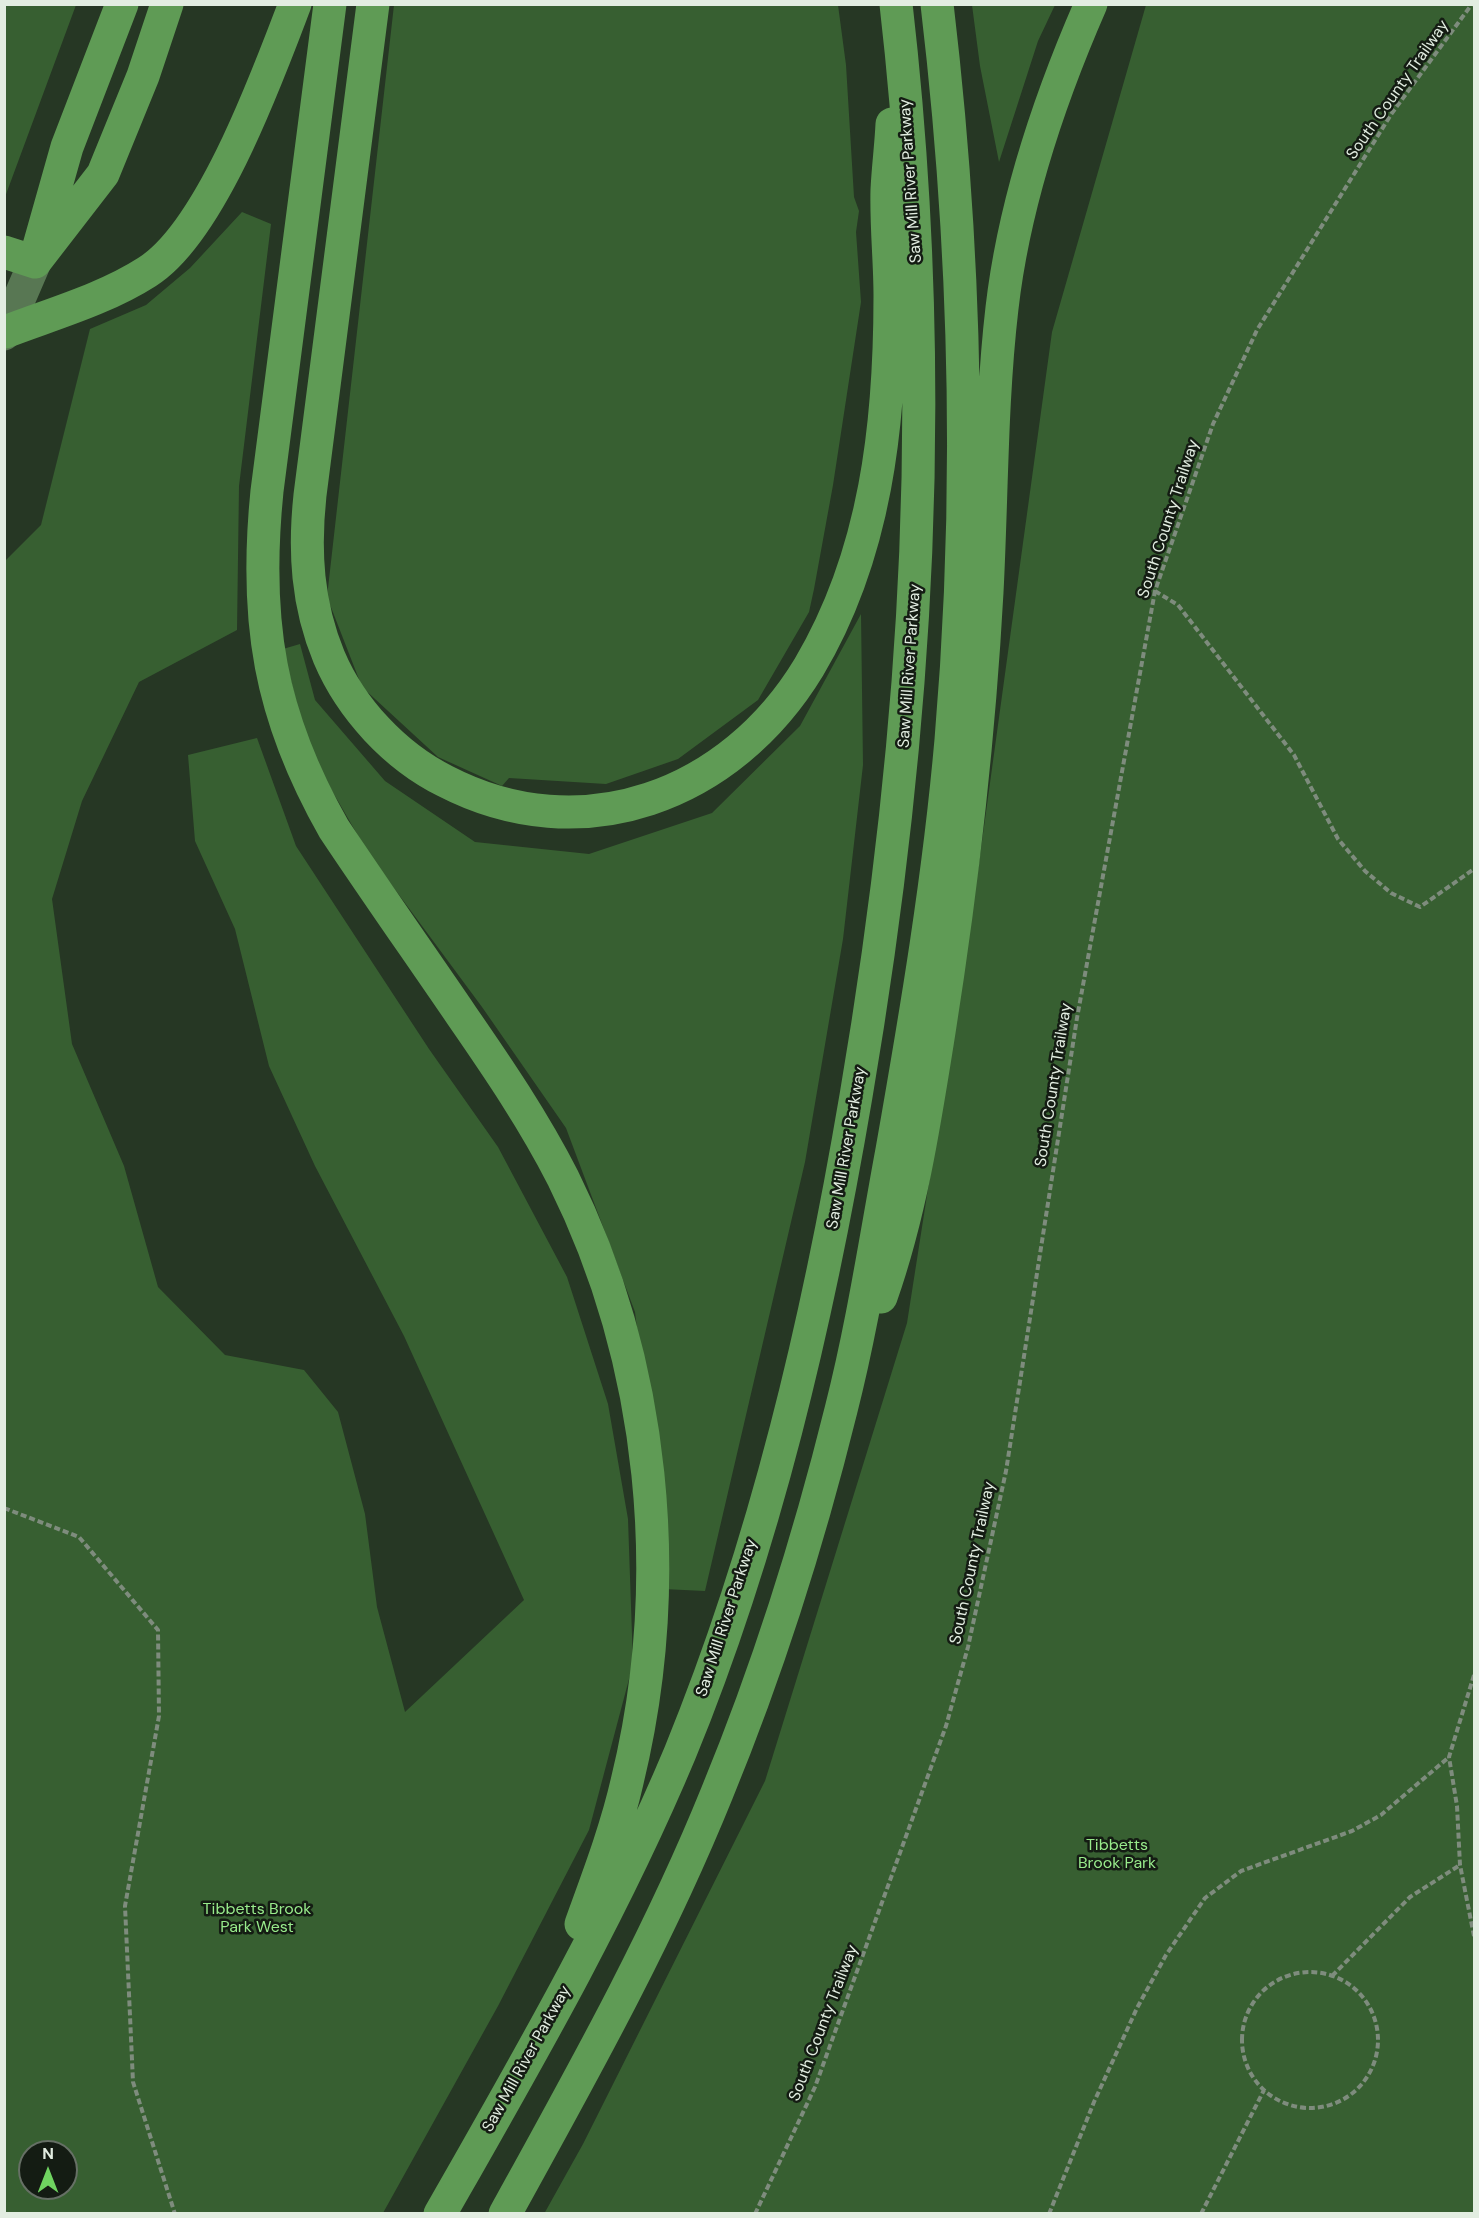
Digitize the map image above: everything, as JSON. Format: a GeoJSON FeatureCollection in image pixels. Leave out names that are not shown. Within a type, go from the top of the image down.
{"type":"FeatureCollection","features":[{"type":"Feature","properties":{"kind":"highway"},"geometry":{"type":"LineString","coordinates":[[35,262],[67,147],[122,4]]}},
{"type":"Feature","properties":{"kind":"highway"},"geometry":{"type":"LineString","coordinates":[[35,262],[103,174],[143,76],[167,4]]}},
{"type":"Feature","properties":{"kind":"highway"},"geometry":{"type":"LineString","coordinates":[[5,333],[148,272],[185,238],[236,143],[269,73],[295,4]]}},
{"type":"Feature","properties":{"kind":"highway"},"geometry":{"type":"LineString","coordinates":[[330,4],[263,529],[262,598],[271,670],[288,734],[315,797],[347,848],[518,1100],[562,1176],[580,1215],[612,1298],[625,1340],[642,1424],[648,1472],[653,1591],[647,1668],[628,1781],[607,1851],[540,2039]]}},
{"type":"Feature","properties":{"kind":"highway"},"geometry":{"type":"LineString","coordinates":[[373,4],[310,495],[306,553],[310,592],[330,660],[356,703],[383,735],[415,763],[453,785],[496,803],[539,812],[585,812],[632,805],[682,787],[708,772],[731,756],[775,713],[808,667],[835,615],[864,532],[884,438],[890,296],[887,192],[897,20]]}},
{"type":"Feature","properties":{"kind":"highway"},"geometry":{"type":"LineString","coordinates":[[505,2214],[602,2039],[648,1948],[718,1792],[764,1668],[806,1539],[842,1406],[917,1008],[949,758],[957,656],[963,461],[962,314],[954,161],[938,4]]}},
{"type":"Feature","properties":{"kind":"highway"},"geometry":{"type":"LineString","coordinates":[[842,1406],[895,1259],[924,1121],[944,998],[977,723],[987,592],[996,365],[1006,282],[1023,203],[1056,91],[1091,4]]}},
{"type":"Feature","properties":{"kind":"highway","name":"Saw Mill River Parkway"},"geometry":{"type":"LineString","coordinates":[[440,2214],[540,2039],[604,1918],[648,1828],[723,1640],[744,1574],[803,1366],[827,1259],[852,1122],[892,861],[907,724],[916,588],[920,450],[920,313],[913,173],[897,20]]}},
{"type":"Feature","properties":{"kind":"highway"},"geometry":{"type":"LineString","coordinates":[[4,252],[35,262]]}},
{"type":"Feature","properties":{"kind":"street"},"geometry":{"type":"LineString","coordinates":[[5,333],[35,262]]}},
{"type":"Feature","properties":{"kind":"path","name":"South County Trailway"},"geometry":{"type":"LineString","coordinates":[[755,2214],[815,2087],[946,1726],[968,1647],[1006,1471],[1077,1018],[1155,591],[1213,424],[1257,330],[1392,113],[1472,4]]}},
{"type":"Feature","properties":{"kind":"path"},"geometry":{"type":"LineString","coordinates":[[1155,591],[1178,605],[1294,755],[1338,840],[1365,872],[1390,893],[1420,907],[1474,868]]}},
{"type":"Feature","properties":{"kind":"path"},"geometry":{"type":"LineString","coordinates":[[4,1508],[79,1537],[158,1630],[159,1716],[125,1906],[133,2082],[175,2214]]}},
{"type":"Feature","properties":{"kind":"path"},"geometry":{"type":"LineString","coordinates":[[1474,1675],[1449,1757],[1457,1806],[1460,1865],[1474,1936]]}},
{"type":"Feature","properties":{"kind":"path"},"geometry":{"type":"LineString","coordinates":[[1049,2214],[1094,2102],[1137,2008],[1166,1955],[1205,1898],[1241,1871],[1352,1831],[1381,1815],[1449,1757]]}},
{"type":"Feature","properties":{"kind":"path"},"geometry":{"type":"LineString","coordinates":[[1332,1976],[1410,1897],[1460,1865]]}},
{"type":"Feature","properties":{"kind":"path"},"geometry":{"type":"LineString","coordinates":[[1300,1972],[1323,1972],[1332,1976],[1345,1981],[1362,1996],[1374,2016],[1378,2038],[1375,2061],[1364,2081],[1347,2097],[1326,2106],[1302,2108],[1281,2102],[1264,2090],[1248,2071],[1242,2050],[1242,2029],[1249,2009],[1262,1991],[1279,1978],[1300,1972]]}},
{"type":"Feature","properties":{"kind":"path"},"geometry":{"type":"LineString","coordinates":[[1201,2214],[1264,2090]]}},
{"type":"Feature","properties":{"kind":"green space"},"geometry":{"type":"Polygon","coordinates":[[[4,5],[76,5],[5,197],[4,5]]]}},
{"type":"Feature","properties":{"kind":"green space"},"geometry":{"type":"Polygon","coordinates":[[[394,5],[838,5],[846,65],[854,197],[859,211],[856,232],[861,302],[833,485],[809,612],[758,700],[678,759],[606,784],[509,778],[502,786],[438,757],[362,687],[327,597],[394,5]]]}},
{"type":"Feature","properties":{"kind":"green space"},"geometry":{"type":"Polygon","coordinates":[[[972,5],[1055,5],[1038,41],[999,162],[980,66],[972,5]]]}},
{"type":"Feature","properties":{"kind":"green space","name":"Tibbetts Brook Park"},"geometry":{"type":"Polygon","coordinates":[[[1146,5],[1474,5],[1474,2213],[544,2214],[583,2144],[765,1781],[907,1323],[979,863],[1052,332],[1146,5]]]}},
{"type":"Feature","properties":{"kind":"green space","name":"Tibbetts Brook Park West"},"geometry":{"type":"Polygon","coordinates":[[[242,212],[271,224],[239,486],[237,630],[139,682],[82,801],[52,899],[72,1044],[124,1166],[158,1287],[225,1355],[304,1370],[338,1412],[365,1514],[377,1607],[405,1712],[524,1600],[404,1336],[315,1166],[269,1066],[235,929],[195,841],[188,755],[257,738],[296,846],[429,1049],[498,1147],[567,1277],[608,1404],[628,1519],[633,1664],[589,1830],[498,2006],[383,2213],[5,2214],[5,561],[41,525],[90,329],[146,305],[190,268],[242,212]]]}},
{"type":"Feature","properties":{"kind":"green space"},"geometry":{"type":"Polygon","coordinates":[[[861,614],[863,765],[843,939],[805,1162],[705,1591],[663,1589],[663,1537],[635,1312],[566,1128],[482,1007],[368,853],[308,749],[283,649],[300,644],[315,700],[385,781],[475,842],[589,854],[712,813],[800,726],[861,614]]]}}]}
